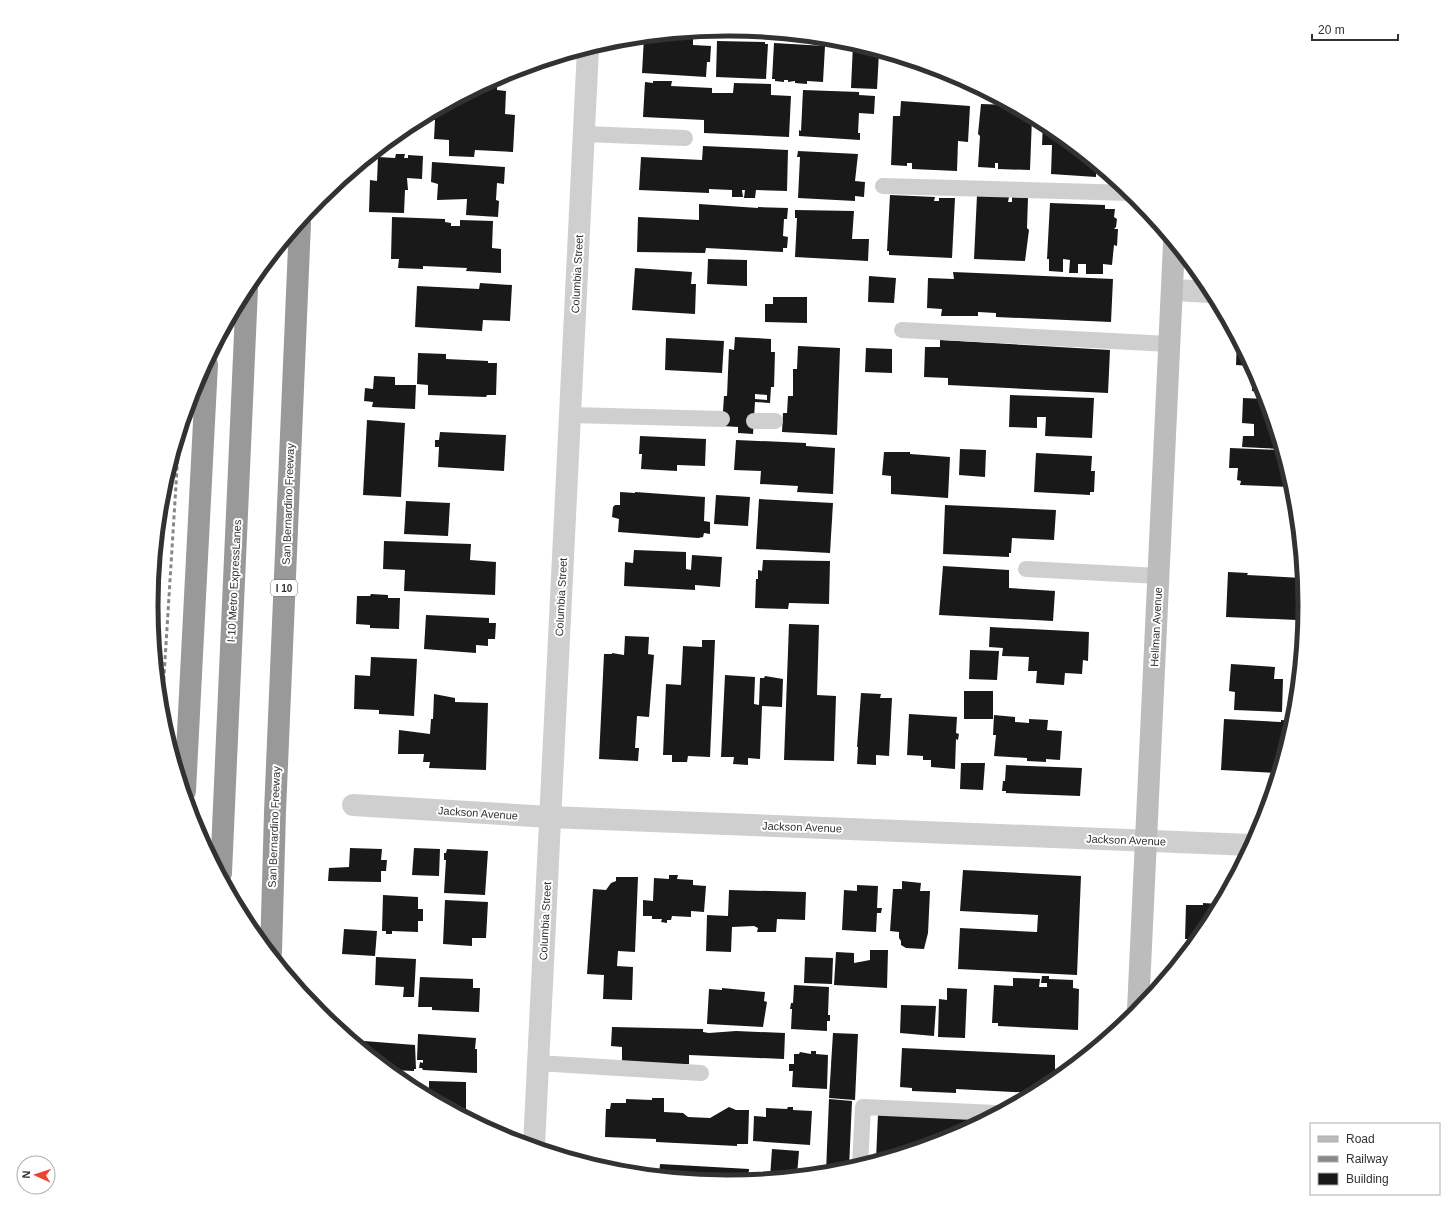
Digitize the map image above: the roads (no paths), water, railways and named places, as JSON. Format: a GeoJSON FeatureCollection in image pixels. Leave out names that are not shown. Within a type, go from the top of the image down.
{"type":"FeatureCollection","features":[{"type":"Feature","properties":{"kind":"highway","name":"San Bernardino Freeway"},"geometry":{"type":"LineString","coordinates":[[271,945],[275,804],[300,230]]}},
{"type":"Feature","properties":{"kind":"highway","name":"I-10 Metro ExpressLanes"},"geometry":{"type":"LineString","coordinates":[[221,865],[246,302]]}},
{"type":"Feature","properties":{"kind":"highway"},"geometry":{"type":"LineString","coordinates":[[186,778],[206,378]]}},
{"type":"Feature","properties":{"kind":"street","name":"Columbia Street"},"geometry":{"type":"LineString","coordinates":[[534,1141],[588,53]]}},
{"type":"Feature","properties":{"kind":"street","name":"Hellman Avenue"},"geometry":{"type":"LineString","coordinates":[[1138,1000],[1174,251]]}},
{"type":"Feature","properties":{"kind":"street"},"geometry":{"type":"LineString","coordinates":[[1172,290],[1204,292]]}},
{"type":"Feature","properties":{"kind":"street","name":"Jackson Avenue"},"geometry":{"type":"LineString","coordinates":[[353,805],[550,817],[1244,845]]}},
{"type":"Feature","properties":{"kind":"lane"},"geometry":{"type":"LineString","coordinates":[[584,134],[685,138]]}},
{"type":"Feature","properties":{"kind":"lane"},"geometry":{"type":"LineString","coordinates":[[883,186],[1120,193]]}},
{"type":"Feature","properties":{"kind":"lane"},"geometry":{"type":"LineString","coordinates":[[902,330],[1169,344]]}},
{"type":"Feature","properties":{"kind":"lane"},"geometry":{"type":"LineString","coordinates":[[570,415],[722,420]]}},
{"type":"Feature","properties":{"kind":"lane"},"geometry":{"type":"LineString","coordinates":[[754,421],[775,421]]}},
{"type":"Feature","properties":{"kind":"lane"},"geometry":{"type":"LineString","coordinates":[[1026,569],[1158,576]]}},
{"type":"Feature","properties":{"kind":"lane"},"geometry":{"type":"LineString","coordinates":[[537,1063],[701,1073]]}},
{"type":"Feature","properties":{"kind":"lane"},"geometry":{"type":"LineString","coordinates":[[860,1159],[863,1107],[987,1113]]}},
{"type":"Feature","properties":{"kind":"railway"},"geometry":{"type":"LineString","coordinates":[[164,683],[178,460]]}}]}
